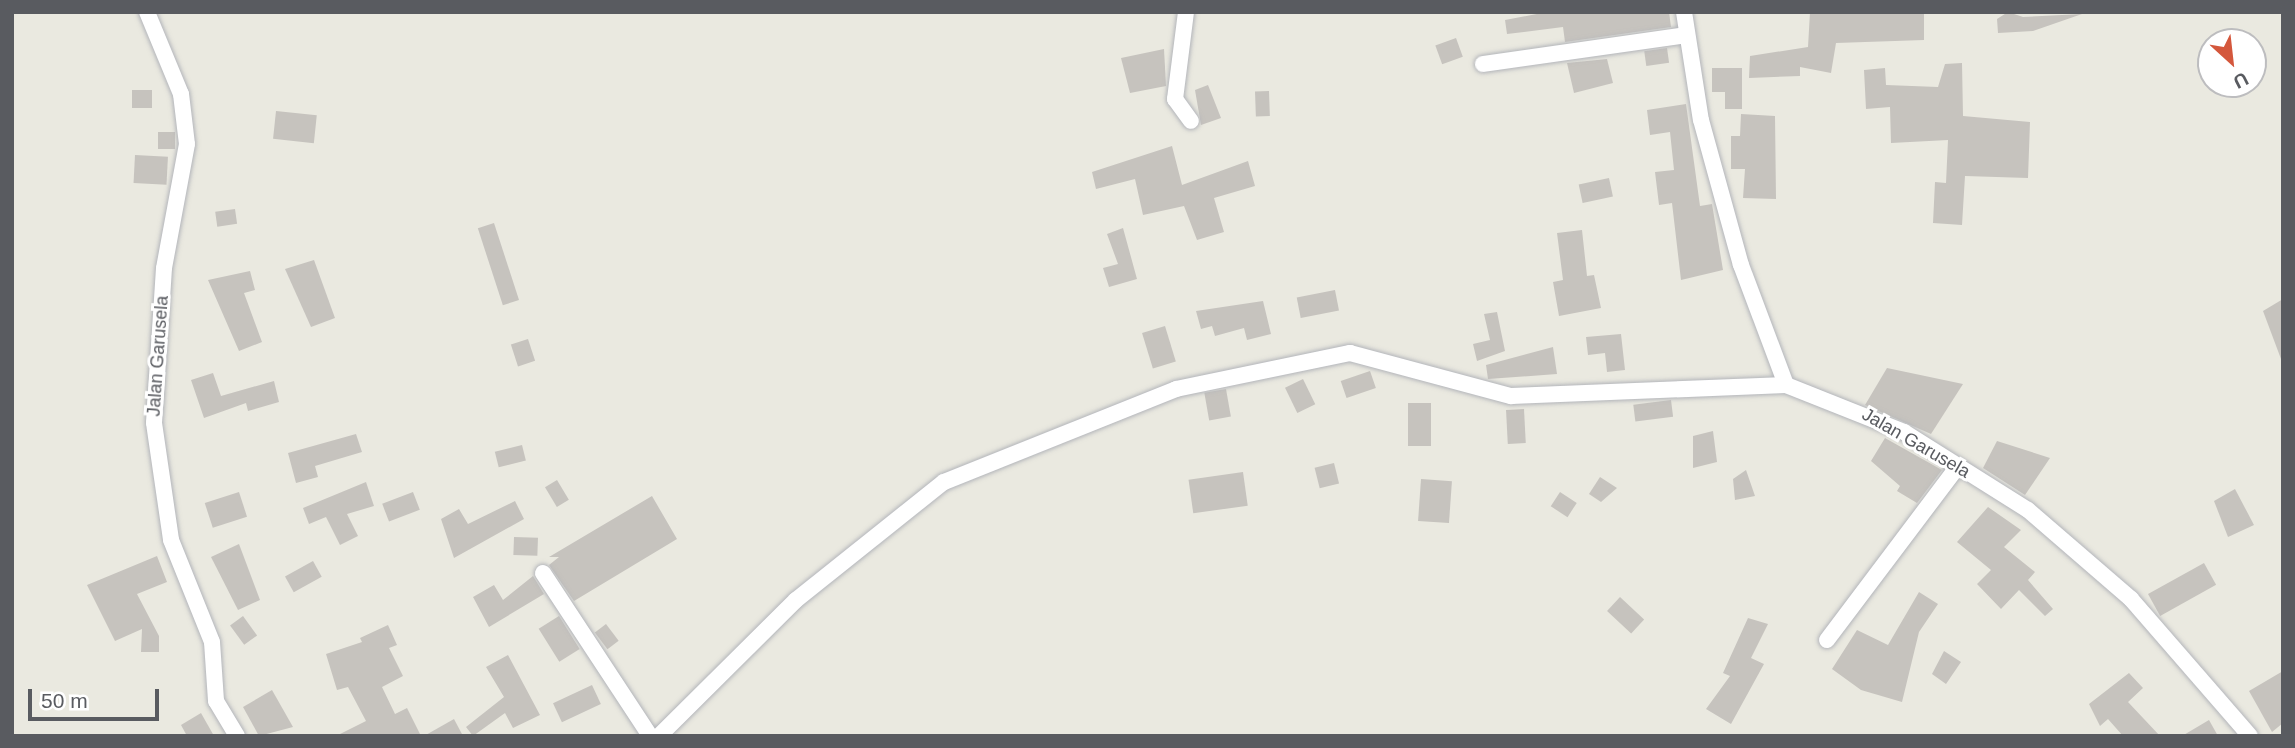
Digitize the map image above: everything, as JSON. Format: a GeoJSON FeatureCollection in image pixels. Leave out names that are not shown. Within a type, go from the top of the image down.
{"type":"FeatureCollection","features":[{"type":"Feature","properties":{"kind":"street","name":"Jalan Garusela"},"geometry":{"type":"LineString","coordinates":[[147,12],[181,94],[187,144],[164,268],[154,424],[171,540],[212,642],[216,701],[237,736]]}},
{"type":"Feature","properties":{"kind":"street"},"geometry":{"type":"LineString","coordinates":[[1186,12],[1175,99],[1191,121]]}},
{"type":"Feature","properties":{"kind":"street"},"geometry":{"type":"LineString","coordinates":[[659,736],[796,600],[944,482],[1175,389],[1350,353],[1511,396],[1786,384],[1741,265],[1701,120],[1684,12]]}},
{"type":"Feature","properties":{"kind":"street"},"geometry":{"type":"LineString","coordinates":[[1483,64],[1686,35]]}},
{"type":"Feature","properties":{"kind":"street","name":"Jalan Garusela"},"geometry":{"type":"LineString","coordinates":[[1786,384],[1859,409],[2028,510],[2131,599],[2250,736]]}},
{"type":"Feature","properties":{"kind":"street"},"geometry":{"type":"LineString","coordinates":[[1827,640],[1958,466]]}},
{"type":"Feature","properties":{"kind":"street"},"geometry":{"type":"LineString","coordinates":[[543,573],[650,736]]}},
{"type":"Feature","properties":{"kind":"building"},"geometry":{"type":"Polygon","coordinates":[[[1547,12],[1669,12],[1671,27],[1565,42],[1563,27],[1507,34],[1505,20],[1547,12]]]}},
{"type":"Feature","properties":{"kind":"building"},"geometry":{"type":"Polygon","coordinates":[[[1810,12],[1924,12],[1924,40],[1836,43],[1831,73],[1800,67],[1800,76],[1749,78],[1750,56],[1808,47],[1810,12]]]}},
{"type":"Feature","properties":{"kind":"building"},"geometry":{"type":"Polygon","coordinates":[[[2008,12],[2023,17],[2082,14],[2033,31],[1998,33],[1997,19],[2008,12]]]}},
{"type":"Feature","properties":{"kind":"building"},"geometry":{"type":"Polygon","coordinates":[[[1456,38],[1463,57],[1442,64],[1435,46],[1456,38]]]}},
{"type":"Feature","properties":{"kind":"building"},"geometry":{"type":"Polygon","coordinates":[[[1667,48],[1669,63],[1646,66],[1644,51],[1667,48]]]}},
{"type":"Feature","properties":{"kind":"building"},"geometry":{"type":"Polygon","coordinates":[[[1164,49],[1166,86],[1130,93],[1121,58],[1164,49]]]}},
{"type":"Feature","properties":{"kind":"building"},"geometry":{"type":"Polygon","coordinates":[[[1607,59],[1613,83],[1574,93],[1567,63],[1607,59]]]}},
{"type":"Feature","properties":{"kind":"building"},"geometry":{"type":"Polygon","coordinates":[[[1962,63],[1963,116],[2030,122],[2028,178],[1965,176],[1962,225],[1933,223],[1935,182],[1946,183],[1948,140],[1891,143],[1890,107],[1866,109],[1864,70],[1885,68],[1886,85],[1938,87],[1945,64],[1962,63]]]}},
{"type":"Feature","properties":{"kind":"building"},"geometry":{"type":"Polygon","coordinates":[[[1712,68],[1742,68],[1742,109],[1725,109],[1725,92],[1712,92],[1712,68]]]}},
{"type":"Feature","properties":{"kind":"building"},"geometry":{"type":"Polygon","coordinates":[[[1208,85],[1221,118],[1201,125],[1195,90],[1208,85]]]}},
{"type":"Feature","properties":{"kind":"building"},"geometry":{"type":"Polygon","coordinates":[[[132,90],[152,90],[152,108],[132,108],[132,90]]]}},
{"type":"Feature","properties":{"kind":"building"},"geometry":{"type":"Polygon","coordinates":[[[1255,91],[1269,91],[1270,116],[1256,116],[1255,91]]]}},
{"type":"Feature","properties":{"kind":"building"},"geometry":{"type":"Polygon","coordinates":[[[1686,104],[1700,206],[1712,204],[1723,270],[1681,280],[1672,203],[1659,205],[1655,172],[1674,170],[1670,132],[1650,135],[1647,110],[1686,104]]]}},
{"type":"Feature","properties":{"kind":"building"},"geometry":{"type":"Polygon","coordinates":[[[276,111],[317,115],[314,143],[273,139],[276,111]]]}},
{"type":"Feature","properties":{"kind":"building"},"geometry":{"type":"Polygon","coordinates":[[[1741,114],[1775,116],[1776,199],[1743,198],[1745,169],[1731,169],[1731,136],[1740,136],[1741,114]]]}},
{"type":"Feature","properties":{"kind":"building"},"geometry":{"type":"Polygon","coordinates":[[[158,132],[175,132],[175,149],[158,149],[158,132]]]}},
{"type":"Feature","properties":{"kind":"building"},"geometry":{"type":"Polygon","coordinates":[[[1172,146],[1182,185],[1248,161],[1255,186],[1214,198],[1224,232],[1197,240],[1184,206],[1143,215],[1135,179],[1096,189],[1092,172],[1172,146]]]}},
{"type":"Feature","properties":{"kind":"building"},"geometry":{"type":"Polygon","coordinates":[[[135,155],[168,157],[166,185],[134,183],[135,155]]]}},
{"type":"Feature","properties":{"kind":"building"},"geometry":{"type":"Polygon","coordinates":[[[1609,178],[1613,197],[1583,203],[1579,184],[1609,178]]]}},
{"type":"Feature","properties":{"kind":"building"},"geometry":{"type":"Polygon","coordinates":[[[235,209],[237,224],[217,227],[215,212],[235,209]]]}},
{"type":"Feature","properties":{"kind":"building"},"geometry":{"type":"Polygon","coordinates":[[[494,223],[519,300],[503,305],[478,228],[494,223]]]}},
{"type":"Feature","properties":{"kind":"building"},"geometry":{"type":"Polygon","coordinates":[[[1123,228],[1137,279],[1109,287],[1103,268],[1118,264],[1107,234],[1123,228]]]}},
{"type":"Feature","properties":{"kind":"building"},"geometry":{"type":"Polygon","coordinates":[[[1582,230],[1587,276],[1594,275],[1601,308],[1559,316],[1553,282],[1563,280],[1557,233],[1582,230]]]}},
{"type":"Feature","properties":{"kind":"building"},"geometry":{"type":"Polygon","coordinates":[[[314,260],[335,318],[311,327],[285,269],[314,260]]]}},
{"type":"Feature","properties":{"kind":"building"},"geometry":{"type":"Polygon","coordinates":[[[250,271],[255,290],[244,293],[262,342],[239,351],[208,280],[250,271]]]}},
{"type":"Feature","properties":{"kind":"building"},"geometry":{"type":"Polygon","coordinates":[[[1335,290],[1339,311],[1301,318],[1297,297],[1335,290]]]}},
{"type":"Feature","properties":{"kind":"building"},"geometry":{"type":"Polygon","coordinates":[[[2283,299],[2283,358],[2281,359],[2263,311],[2283,299]]]}},
{"type":"Feature","properties":{"kind":"building"},"geometry":{"type":"Polygon","coordinates":[[[1263,301],[1271,334],[1247,340],[1244,328],[1215,336],[1212,326],[1201,329],[1196,311],[1263,301]]]}},
{"type":"Feature","properties":{"kind":"building"},"geometry":{"type":"Polygon","coordinates":[[[1497,312],[1505,351],[1477,361],[1473,344],[1490,340],[1484,314],[1497,312]]]}},
{"type":"Feature","properties":{"kind":"building"},"geometry":{"type":"Polygon","coordinates":[[[1165,326],[1176,361],[1153,368],[1142,333],[1165,326]]]}},
{"type":"Feature","properties":{"kind":"building"},"geometry":{"type":"Polygon","coordinates":[[[1621,334],[1625,370],[1607,372],[1605,353],[1588,355],[1586,337],[1621,334]]]}},
{"type":"Feature","properties":{"kind":"building"},"geometry":{"type":"Polygon","coordinates":[[[528,339],[535,361],[518,366],[511,345],[528,339]]]}},
{"type":"Feature","properties":{"kind":"building"},"geometry":{"type":"Polygon","coordinates":[[[1553,347],[1557,374],[1488,379],[1486,365],[1553,347]]]}},
{"type":"Feature","properties":{"kind":"building"},"geometry":{"type":"Polygon","coordinates":[[[1887,368],[1963,384],[1931,434],[1865,405],[1887,368]]]}},
{"type":"Feature","properties":{"kind":"building"},"geometry":{"type":"Polygon","coordinates":[[[1370,371],[1376,388],[1347,398],[1341,381],[1370,371]]]}},
{"type":"Feature","properties":{"kind":"building"},"geometry":{"type":"Polygon","coordinates":[[[213,373],[221,396],[274,381],[279,402],[248,411],[246,403],[204,418],[191,380],[213,373]]]}},
{"type":"Feature","properties":{"kind":"building"},"geometry":{"type":"Polygon","coordinates":[[[1303,379],[1315,404],[1297,413],[1285,388],[1303,379]]]}},
{"type":"Feature","properties":{"kind":"building"},"geometry":{"type":"Polygon","coordinates":[[[1226,389],[1231,417],[1209,420],[1204,393],[1226,389]]]}},
{"type":"Feature","properties":{"kind":"building"},"geometry":{"type":"Polygon","coordinates":[[[1671,400],[1673,417],[1635,422],[1633,405],[1671,400]]]}},
{"type":"Feature","properties":{"kind":"building"},"geometry":{"type":"Polygon","coordinates":[[[1408,403],[1431,403],[1431,446],[1408,446],[1408,403]]]}},
{"type":"Feature","properties":{"kind":"building"},"geometry":{"type":"Polygon","coordinates":[[[1524,409],[1526,443],[1508,444],[1506,410],[1524,409]]]}},
{"type":"Feature","properties":{"kind":"building"},"geometry":{"type":"Polygon","coordinates":[[[1713,431],[1717,462],[1693,468],[1693,436],[1713,431]]]}},
{"type":"Feature","properties":{"kind":"building"},"geometry":{"type":"Polygon","coordinates":[[[356,434],[362,452],[315,466],[318,477],[296,483],[288,453],[356,434]]]}},
{"type":"Feature","properties":{"kind":"building"},"geometry":{"type":"Polygon","coordinates":[[[1885,438],[1942,470],[1917,503],[1897,491],[1900,486],[1871,461],[1885,438]]]}},
{"type":"Feature","properties":{"kind":"building"},"geometry":{"type":"Polygon","coordinates":[[[1997,441],[2050,458],[2025,495],[1983,468],[1997,441]]]}},
{"type":"Feature","properties":{"kind":"building"},"geometry":{"type":"Polygon","coordinates":[[[522,445],[526,461],[499,467],[495,452],[522,445]]]}},
{"type":"Feature","properties":{"kind":"building"},"geometry":{"type":"Polygon","coordinates":[[[1334,463],[1339,483],[1320,488],[1315,468],[1334,463]]]}},
{"type":"Feature","properties":{"kind":"building"},"geometry":{"type":"Polygon","coordinates":[[[1746,470],[1755,496],[1735,500],[1733,479],[1746,470]]]}},
{"type":"Feature","properties":{"kind":"building"},"geometry":{"type":"Polygon","coordinates":[[[1243,472],[1248,506],[1193,513],[1189,480],[1243,472]]]}},
{"type":"Feature","properties":{"kind":"building"},"geometry":{"type":"Polygon","coordinates":[[[1600,477],[1617,488],[1601,502],[1589,494],[1600,477]]]}},
{"type":"Feature","properties":{"kind":"building"},"geometry":{"type":"Polygon","coordinates":[[[1421,479],[1452,481],[1449,523],[1418,521],[1421,479]]]}},
{"type":"Feature","properties":{"kind":"building"},"geometry":{"type":"Polygon","coordinates":[[[557,480],[569,500],[557,507],[545,487],[557,480]]]}},
{"type":"Feature","properties":{"kind":"building"},"geometry":{"type":"Polygon","coordinates":[[[366,482],[374,506],[347,514],[358,536],[340,545],[326,517],[309,524],[303,508],[366,482]]]}},
{"type":"Feature","properties":{"kind":"building"},"geometry":{"type":"Polygon","coordinates":[[[2235,489],[2254,525],[2228,537],[2214,501],[2235,489]]]}},
{"type":"Feature","properties":{"kind":"building"},"geometry":{"type":"Polygon","coordinates":[[[239,492],[247,517],[213,528],[205,503],[239,492]]]}},
{"type":"Feature","properties":{"kind":"building"},"geometry":{"type":"Polygon","coordinates":[[[413,492],[420,510],[389,522],[382,504],[413,492]]]}},
{"type":"Feature","properties":{"kind":"building"},"geometry":{"type":"Polygon","coordinates":[[[1560,492],[1577,503],[1568,517],[1551,506],[1560,492]]]}},
{"type":"Feature","properties":{"kind":"building"},"geometry":{"type":"Polygon","coordinates":[[[652,496],[677,539],[574,601],[549,565],[559,557],[549,557],[652,496]]]}},
{"type":"Feature","properties":{"kind":"building"},"geometry":{"type":"Polygon","coordinates":[[[515,501],[524,519],[454,558],[441,519],[459,509],[468,524],[515,501]]]}},
{"type":"Feature","properties":{"kind":"building"},"geometry":{"type":"Polygon","coordinates":[[[1988,507],[2021,530],[2004,547],[2035,572],[2028,580],[2053,609],[2045,616],[2019,590],[2001,609],[1977,584],[1991,570],[1957,542],[1988,507]]]}},
{"type":"Feature","properties":{"kind":"building"},"geometry":{"type":"Polygon","coordinates":[[[514,537],[538,538],[537,556],[513,555],[514,537]]]}},
{"type":"Feature","properties":{"kind":"building"},"geometry":{"type":"Polygon","coordinates":[[[239,544],[260,600],[238,610],[211,557],[239,544]]]}},
{"type":"Feature","properties":{"kind":"building"},"geometry":{"type":"Polygon","coordinates":[[[157,556],[167,582],[137,594],[159,636],[159,652],[141,652],[142,629],[115,641],[87,585],[157,556]]]}},
{"type":"Feature","properties":{"kind":"building"},"geometry":{"type":"Polygon","coordinates":[[[313,561],[322,577],[294,592],[285,577],[313,561]]]}},
{"type":"Feature","properties":{"kind":"building"},"geometry":{"type":"Polygon","coordinates":[[[2204,563],[2216,585],[2160,616],[2148,594],[2204,563]]]}},
{"type":"Feature","properties":{"kind":"building"},"geometry":{"type":"Polygon","coordinates":[[[533,576],[544,594],[489,627],[473,597],[494,585],[503,600],[533,576]]]}},
{"type":"Feature","properties":{"kind":"building"},"geometry":{"type":"Polygon","coordinates":[[[1919,592],[1938,604],[1919,632],[1902,702],[1861,690],[1832,669],[1857,630],[1888,645],[1919,592]]]}},
{"type":"Feature","properties":{"kind":"building"},"geometry":{"type":"Polygon","coordinates":[[[1620,597],[1644,620],[1631,633],[1607,611],[1620,597]]]}},
{"type":"Feature","properties":{"kind":"building"},"geometry":{"type":"Polygon","coordinates":[[[243,616],[257,635],[244,645],[230,625],[243,616]]]}},
{"type":"Feature","properties":{"kind":"building"},"geometry":{"type":"Polygon","coordinates":[[[559,616],[580,649],[559,662],[539,629],[559,616]]]}},
{"type":"Feature","properties":{"kind":"building"},"geometry":{"type":"Polygon","coordinates":[[[1748,618],[1768,624],[1751,658],[1764,664],[1731,724],[1706,709],[1730,676],[1723,673],[1748,618]]]}},
{"type":"Feature","properties":{"kind":"building"},"geometry":{"type":"Polygon","coordinates":[[[606,624],[619,641],[607,649],[595,632],[606,624]]]}},
{"type":"Feature","properties":{"kind":"building"},"geometry":{"type":"Polygon","coordinates":[[[388,625],[397,645],[389,648],[403,676],[382,687],[395,714],[407,708],[421,736],[336,736],[366,721],[348,687],[337,690],[326,654],[362,642],[360,638],[388,625]]]}},
{"type":"Feature","properties":{"kind":"building"},"geometry":{"type":"Polygon","coordinates":[[[1944,651],[1961,662],[1946,684],[1932,674],[1944,651]]]}},
{"type":"Feature","properties":{"kind":"building"},"geometry":{"type":"Polygon","coordinates":[[[508,655],[540,715],[513,728],[505,713],[473,736],[466,727],[504,697],[486,667],[508,655]]]}},
{"type":"Feature","properties":{"kind":"building"},"geometry":{"type":"Polygon","coordinates":[[[2283,671],[2283,723],[2272,732],[2249,691],[2283,671]]]}},
{"type":"Feature","properties":{"kind":"building"},"geometry":{"type":"Polygon","coordinates":[[[2129,673],[2143,688],[2128,702],[2160,736],[2123,736],[2108,719],[2100,726],[2089,704],[2129,673]]]}},
{"type":"Feature","properties":{"kind":"building"},"geometry":{"type":"Polygon","coordinates":[[[592,685],[601,704],[562,722],[553,703],[592,685]]]}},
{"type":"Feature","properties":{"kind":"building"},"geometry":{"type":"Polygon","coordinates":[[[272,690],[293,727],[259,736],[243,707],[272,690]]]}},
{"type":"Feature","properties":{"kind":"building"},"geometry":{"type":"Polygon","coordinates":[[[201,713],[214,736],[187,736],[181,725],[201,713]]]}},
{"type":"Feature","properties":{"kind":"building"},"geometry":{"type":"Polygon","coordinates":[[[454,719],[463,736],[424,736],[454,719]]]}},
{"type":"Feature","properties":{"kind":"building"},"geometry":{"type":"Polygon","coordinates":[[[2209,720],[2218,736],[2182,736],[2209,720]]]}}]}
